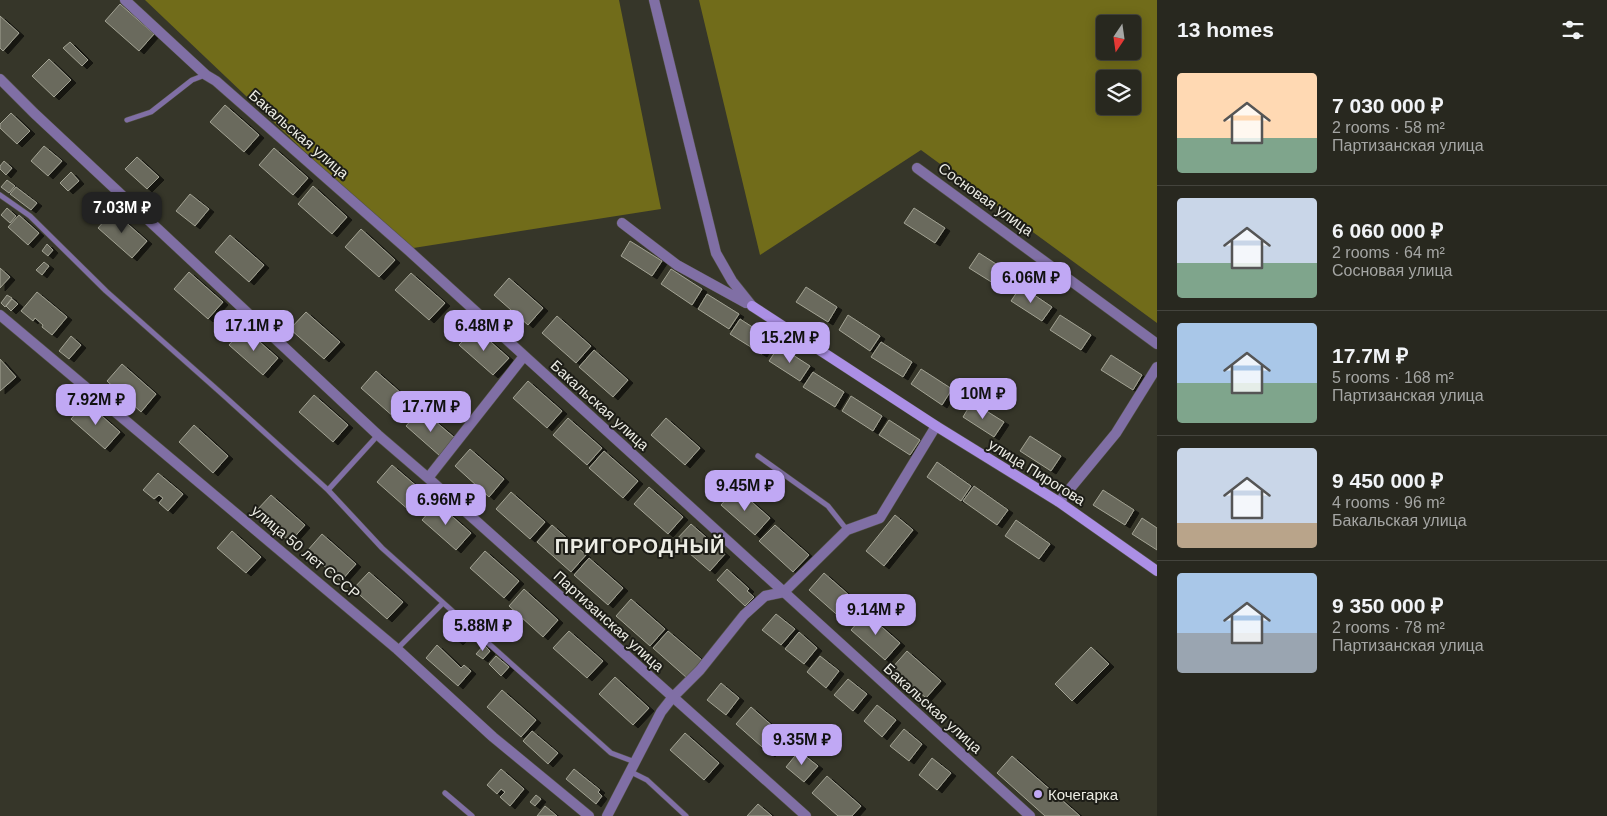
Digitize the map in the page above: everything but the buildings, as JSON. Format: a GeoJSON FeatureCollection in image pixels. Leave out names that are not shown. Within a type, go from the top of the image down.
{"type":"FeatureCollection","features":[{"type":"Feature","properties":{"kind":"street","name":"Бакальская улица"},"geometry":{"type":"LineString","coordinates":[[125,0],[206,75],[216,81],[290,146],[524,356],[1030,816]]}},
{"type":"Feature","properties":{"kind":"street"},"geometry":{"type":"LineString","coordinates":[[654,0],[716,253],[732,281],[752,306]]}},
{"type":"Feature","properties":{"kind":"street","name":"Партизанская улица"},"geometry":{"type":"LineString","coordinates":[[0,78],[34,113],[378,435],[806,816]]}},
{"type":"Feature","properties":{"kind":"street","name":"Сосновая улица"},"geometry":{"type":"LineString","coordinates":[[917,168],[1157,344]]}},
{"type":"Feature","properties":{"kind":"street","name":"улица Пирогова"},"geometry":{"type":"LineString","coordinates":[[622,223],[677,266],[752,306],[936,426],[1059,502],[1157,571]]}},
{"type":"Feature","properties":{"kind":"street","name":"улица 50 лет СССР"},"geometry":{"type":"LineString","coordinates":[[0,315],[397,649],[493,737],[589,816]]}},
{"type":"Feature","properties":{"kind":"street"},"geometry":{"type":"LineString","coordinates":[[428,478],[524,356]]}},
{"type":"Feature","properties":{"kind":"street"},"geometry":{"type":"LineString","coordinates":[[1059,502],[1116,432],[1157,367]]}},
{"type":"Feature","properties":{"kind":"street"},"geometry":{"type":"LineString","coordinates":[[606,816],[661,712],[672,698],[700,670],[744,615],[766,596],[784,592],[847,530],[880,518],[936,426]]}},
{"type":"Feature","properties":{"kind":"lane"},"geometry":{"type":"LineString","coordinates":[[127,120],[151,112],[192,80],[206,75]]}},
{"type":"Feature","properties":{"kind":"lane"},"geometry":{"type":"LineString","coordinates":[[0,195],[30,216],[106,291],[328,490],[382,548],[443,603],[611,753],[635,762]]}},
{"type":"Feature","properties":{"kind":"lane"},"geometry":{"type":"LineString","coordinates":[[328,490],[378,435]]}},
{"type":"Feature","properties":{"kind":"lane"},"geometry":{"type":"LineString","coordinates":[[758,456],[828,506],[847,530]]}},
{"type":"Feature","properties":{"kind":"lane"},"geometry":{"type":"LineString","coordinates":[[397,649],[443,603]]}},
{"type":"Feature","properties":{"kind":"lane"},"geometry":{"type":"LineString","coordinates":[[630,772],[647,780],[686,816]]}},
{"type":"Feature","properties":{"kind":"lane"},"geometry":{"type":"LineString","coordinates":[[445,793],[472,816]]}},
{"type":"Feature","properties":{"kind":"shaded area"},"geometry":{"type":"Polygon","coordinates":[[[145,0],[619,0],[661,209],[407,249],[145,0]]]}},
{"type":"Feature","properties":{"kind":"shaded area"},"geometry":{"type":"Polygon","coordinates":[[[699,0],[1157,0],[1157,323],[921,150],[760,255],[699,0]]]}},
{"type":"Feature","properties":{"kind":"place","name":"Кочегарка"},"geometry":{"type":"Point","coordinates":[1038,794]}},
{"type":"Feature","properties":{"kind":"district","name":"ПРИГОРОДНЫЙ"},"geometry":{"type":"Point","coordinates":[640,546]}}]}
